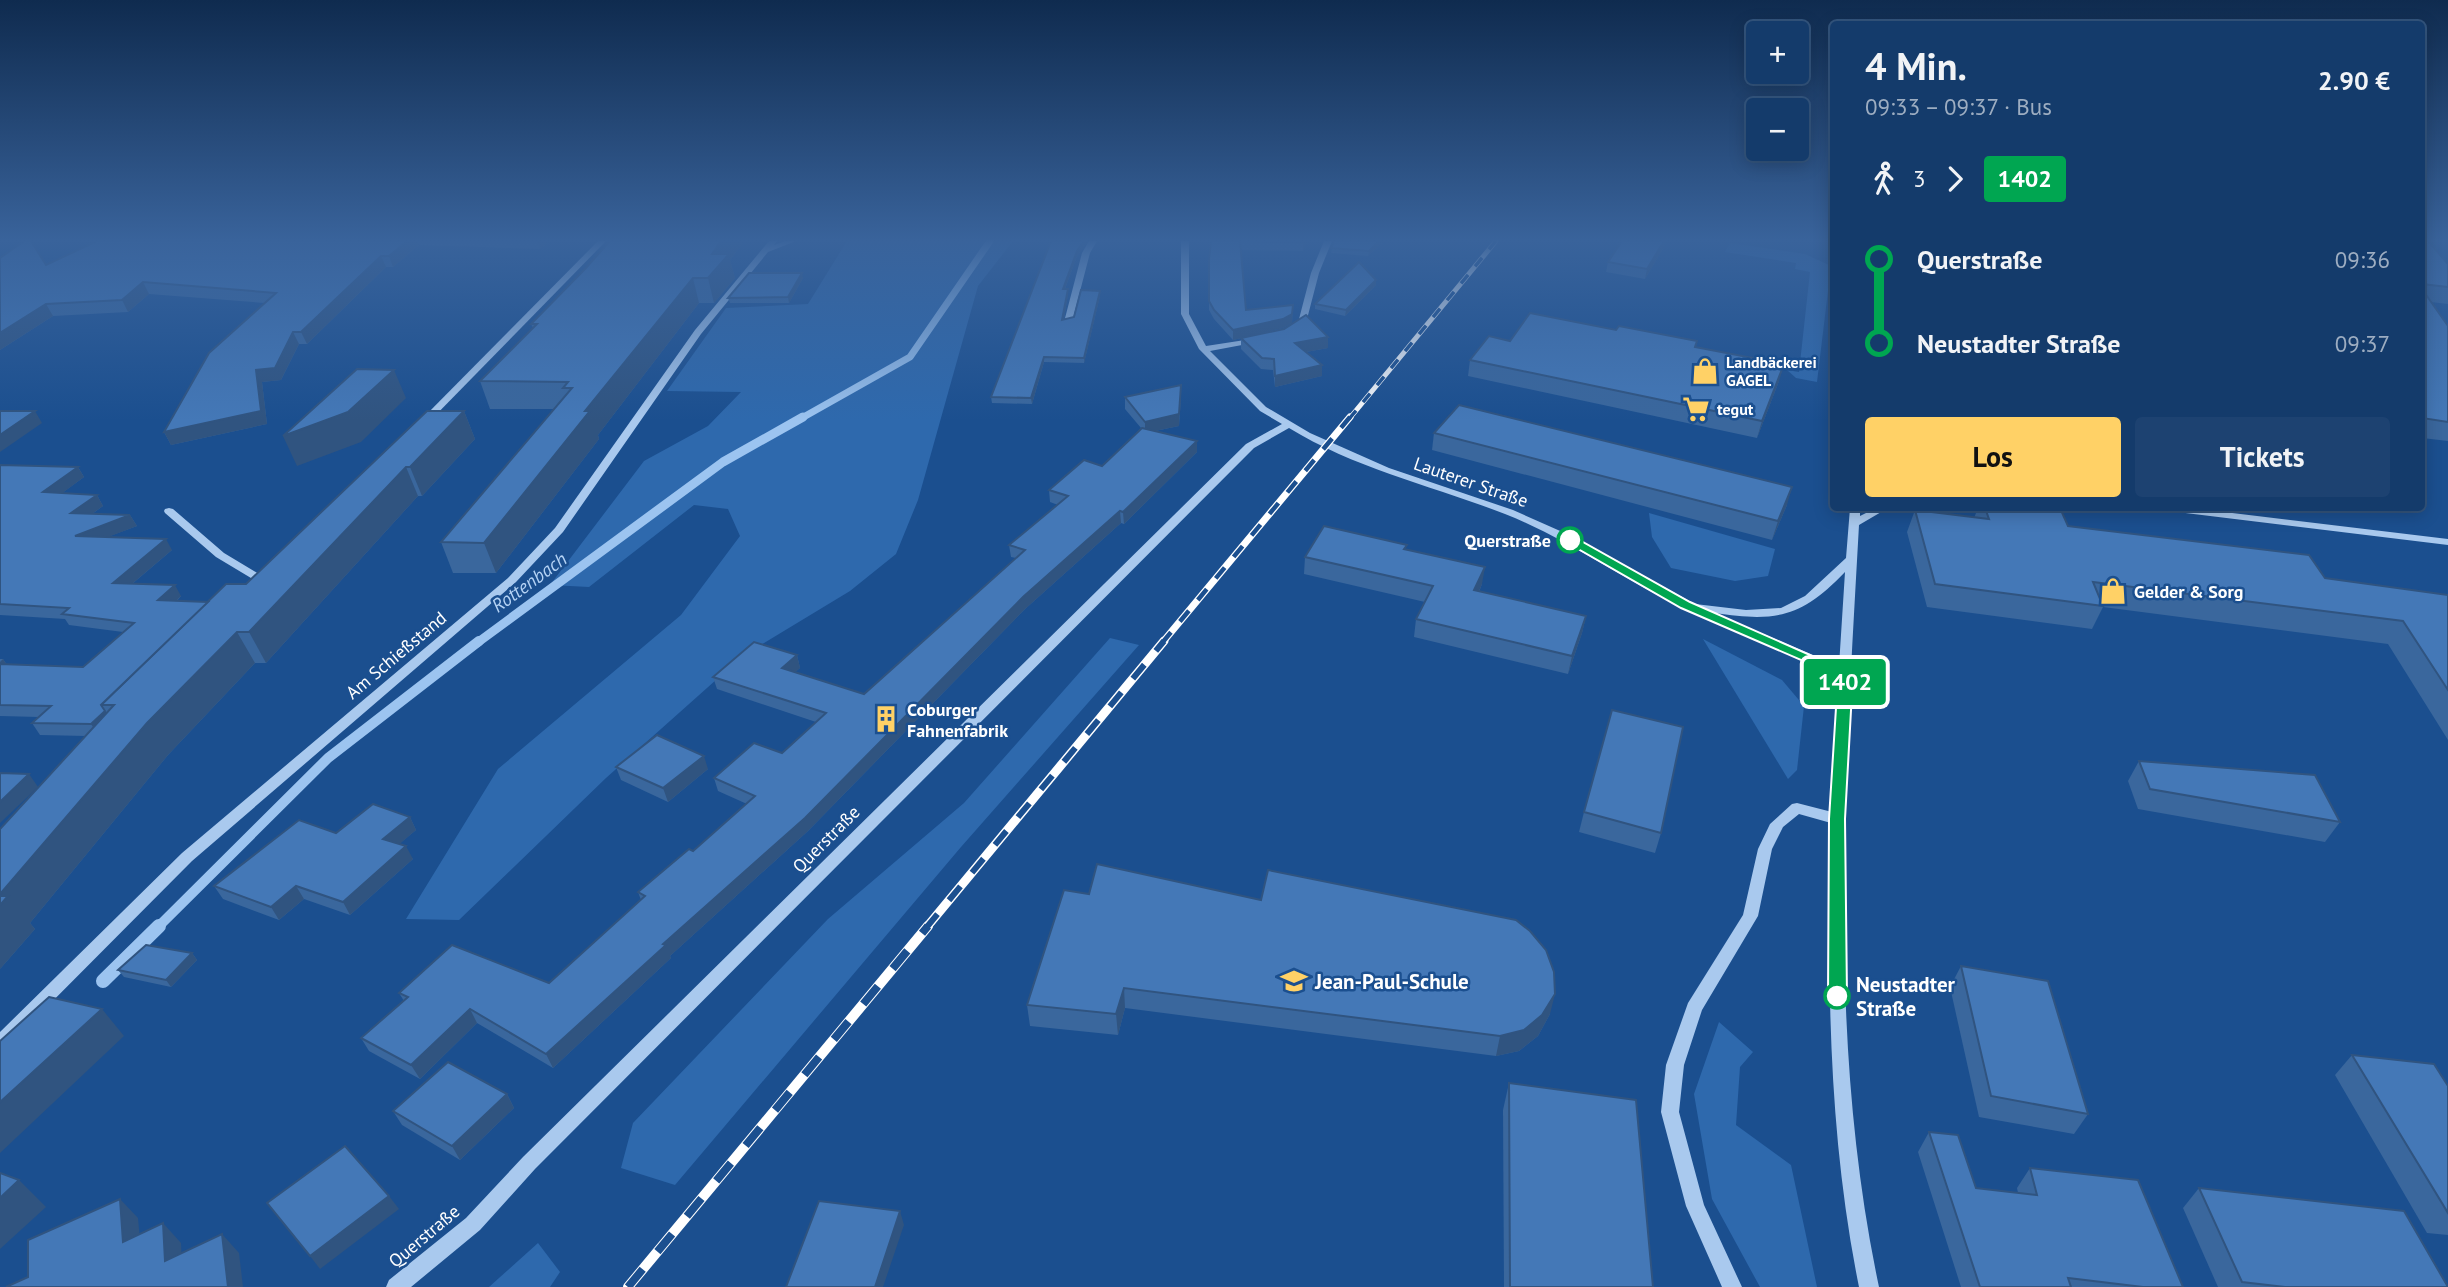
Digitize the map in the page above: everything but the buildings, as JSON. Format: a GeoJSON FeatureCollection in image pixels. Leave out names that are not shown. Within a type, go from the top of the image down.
{"type":"FeatureCollection","features":[{"type":"Feature","properties":{"kind":"street"},"geometry":{"type":"LineString","coordinates":[[416,429],[543,301]]}},
{"type":"Feature","properties":{"kind":"street","name":"Am Schießstand"},"geometry":{"type":"LineString","coordinates":[[0,1043],[197,849],[512,580],[559,530],[698,332],[723,301]]}},
{"type":"Feature","properties":{"kind":"street"},"geometry":{"type":"LineString","coordinates":[[1068,321],[1073,301]]}},
{"type":"Feature","properties":{"kind":"street","name":"Lauterer Straße"},"geometry":{"type":"LineString","coordinates":[[1183,301],[1203,349],[1263,409],[1289,425],[1385,470],[1509,512],[1563,536],[1686,605],[1846,674]]}},
{"type":"Feature","properties":{"kind":"street"},"geometry":{"type":"LineString","coordinates":[[1286,333],[1297,328],[1303,319],[1308,301]]}},
{"type":"Feature","properties":{"kind":"street"},"geometry":{"type":"LineString","coordinates":[[1203,349],[1261,339]]}},
{"type":"Feature","properties":{"kind":"street","name":"Querstraße"},"geometry":{"type":"LineString","coordinates":[[396,1287],[472,1224],[529,1163],[1250,446],[1289,425]]}},
{"type":"Feature","properties":{"kind":"street"},"geometry":{"type":"LineString","coordinates":[[169,511],[220,555],[264,583]]}},
{"type":"Feature","properties":{"kind":"street"},"geometry":{"type":"LineString","coordinates":[[1854,511],[1837,819],[1837,988],[1842,1110],[1853,1218],[1869,1287]]}},
{"type":"Feature","properties":{"kind":"street"},"geometry":{"type":"LineString","coordinates":[[1854,523],[1877,511]]}},
{"type":"Feature","properties":{"kind":"street"},"geometry":{"type":"LineString","coordinates":[[2194,511],[2448,542]]}},
{"type":"Feature","properties":{"kind":"street"},"geometry":{"type":"LineString","coordinates":[[1686,605],[1749,611],[1793,608],[1821,589],[1852,559]]}},
{"type":"Feature","properties":{"kind":"street"},"geometry":{"type":"LineString","coordinates":[[1732,1287],[1695,1206],[1670,1112],[1675,1065],[1694,1008],[1750,916],[1765,849],[1777,824],[1797,808],[1837,819]]}},
{"type":"Feature","properties":{"kind":"shaded area"},"geometry":{"type":"Polygon","coordinates":[[[810,301],[974,301],[918,500],[896,554],[850,591],[744,655],[606,778],[459,920],[406,919],[498,769],[681,615],[740,536],[728,509],[694,505],[589,587],[550,585],[644,461],[708,426],[741,392],[667,391],[726,308],[808,304],[810,301]]]}},
{"type":"Feature","properties":{"kind":"shaded area"},"geometry":{"type":"Polygon","coordinates":[[[1807,301],[1827,301],[1817,382],[1796,378],[1787,370],[1799,372],[1807,301]]]}},
{"type":"Feature","properties":{"kind":"shaded area"},"geometry":{"type":"Polygon","coordinates":[[[1649,513],[1775,549],[1768,576],[1735,581],[1671,568],[1652,537],[1649,513]]]}},
{"type":"Feature","properties":{"kind":"shaded area"},"geometry":{"type":"Polygon","coordinates":[[[1110,638],[1139,645],[961,847],[675,1185],[621,1168],[633,1123],[828,919],[964,803],[1110,638]]]}},
{"type":"Feature","properties":{"kind":"shaded area"},"geometry":{"type":"Polygon","coordinates":[[[1703,639],[1782,680],[1804,706],[1797,770],[1788,779],[1703,639]]]}},
{"type":"Feature","properties":{"kind":"shaded area"},"geometry":{"type":"Polygon","coordinates":[[[1719,1022],[1753,1052],[1740,1067],[1736,1125],[1791,1165],[1817,1287],[1760,1287],[1712,1199],[1694,1094],[1719,1022]]]}},
{"type":"Feature","properties":{"kind":"shaded area"},"geometry":{"type":"Polygon","coordinates":[[[538,1243],[560,1272],[550,1287],[489,1287],[538,1243]]]}},
{"type":"Feature","properties":{"kind":"waterway","name":"Rottenbach"},"geometry":{"type":"LineString","coordinates":[[800,419],[910,357],[949,301]]}},
{"type":"Feature","properties":{"kind":"waterway","name":"Rottenbach"},"geometry":{"type":"LineString","coordinates":[[477,643],[723,462],[803,417]]}},
{"type":"Feature","properties":{"kind":"waterway","name":"Rottenbach"},"geometry":{"type":"LineString","coordinates":[[157,928],[328,758],[479,641]]}},
{"type":"Feature","properties":{"kind":"waterway","name":"Rottenbach"},"geometry":{"type":"LineString","coordinates":[[103,981],[159,926]]}},
{"type":"Feature","properties":{"kind":"railway"},"geometry":{"type":"LineString","coordinates":[[1349,419],[1446,301]]}},
{"type":"Feature","properties":{"kind":"railway"},"geometry":{"type":"LineString","coordinates":[[1162,643],[1350,417]]}},
{"type":"Feature","properties":{"kind":"railway"},"geometry":{"type":"LineString","coordinates":[[926,928],[1164,641]]}},
{"type":"Feature","properties":{"kind":"railway"},"geometry":{"type":"LineString","coordinates":[[628,1287],[928,926]]}},
{"type":"Feature","properties":{"kind":"bus line","name":"1402"},"geometry":{"type":"LineString","coordinates":[[1570,540],[1686,605],[1846,674],[1841,720],[1837,819],[1837,996]]}},
{"type":"Feature","properties":{"kind":"place","name":"Landbäckerei GAGEL"},"geometry":{"type":"Point","coordinates":[1705,371]}},
{"type":"Feature","properties":{"kind":"place","name":"tegut"},"geometry":{"type":"Point","coordinates":[1696,409]}},
{"type":"Feature","properties":{"kind":"place","name":"Querstraße"},"geometry":{"type":"Point","coordinates":[1570,540]}},
{"type":"Feature","properties":{"kind":"place","name":"Gelder & Sorg"},"geometry":{"type":"Point","coordinates":[2113,591]}},
{"type":"Feature","properties":{"kind":"place","name":"Coburger Fahnenfabrik"},"geometry":{"type":"Point","coordinates":[886,719]}},
{"type":"Feature","properties":{"kind":"place","name":"Jean-Paul-Schule"},"geometry":{"type":"Point","coordinates":[1294,981]}},
{"type":"Feature","properties":{"kind":"place","name":"Neustadter Straße"},"geometry":{"type":"Point","coordinates":[1837,996]}}]}
